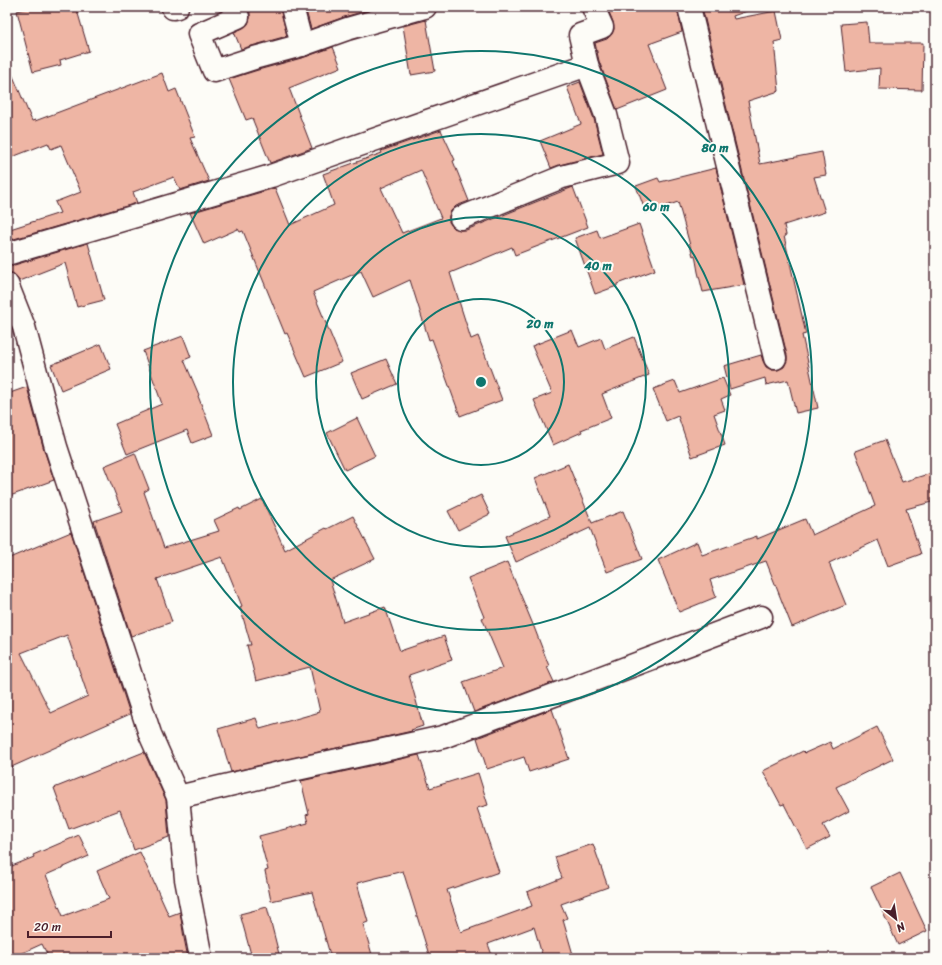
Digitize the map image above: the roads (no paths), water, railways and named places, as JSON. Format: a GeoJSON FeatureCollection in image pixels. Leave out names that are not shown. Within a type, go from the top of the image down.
{"type":"FeatureCollection","features":[{"type":"Feature","properties":{"kind":"street"},"geometry":{"type":"LineString","coordinates":[[173,7],[177,7]]}},
{"type":"Feature","properties":{"kind":"street"},"geometry":{"type":"LineString","coordinates":[[234,7],[238,17],[199,34],[214,71],[347,29],[425,7]]}},
{"type":"Feature","properties":{"kind":"street"},"geometry":{"type":"LineString","coordinates":[[292,7],[302,44]]}},
{"type":"Feature","properties":{"kind":"street"},"geometry":{"type":"LineString","coordinates":[[460,218],[562,177],[618,163],[606,115],[587,64],[580,35],[602,27],[593,7]]}},
{"type":"Feature","properties":{"kind":"street"},"geometry":{"type":"LineString","coordinates":[[689,7],[774,358]]}},
{"type":"Feature","properties":{"kind":"street"},"geometry":{"type":"LineString","coordinates":[[7,254],[271,176],[587,64]]}},
{"type":"Feature","properties":{"kind":"street"},"geometry":{"type":"LineString","coordinates":[[7,284],[24,328],[56,447],[145,719],[150,734],[178,797],[186,879],[201,958]]}},
{"type":"Feature","properties":{"kind":"street"},"geometry":{"type":"LineString","coordinates":[[178,797],[443,737],[761,617]]}}]}
